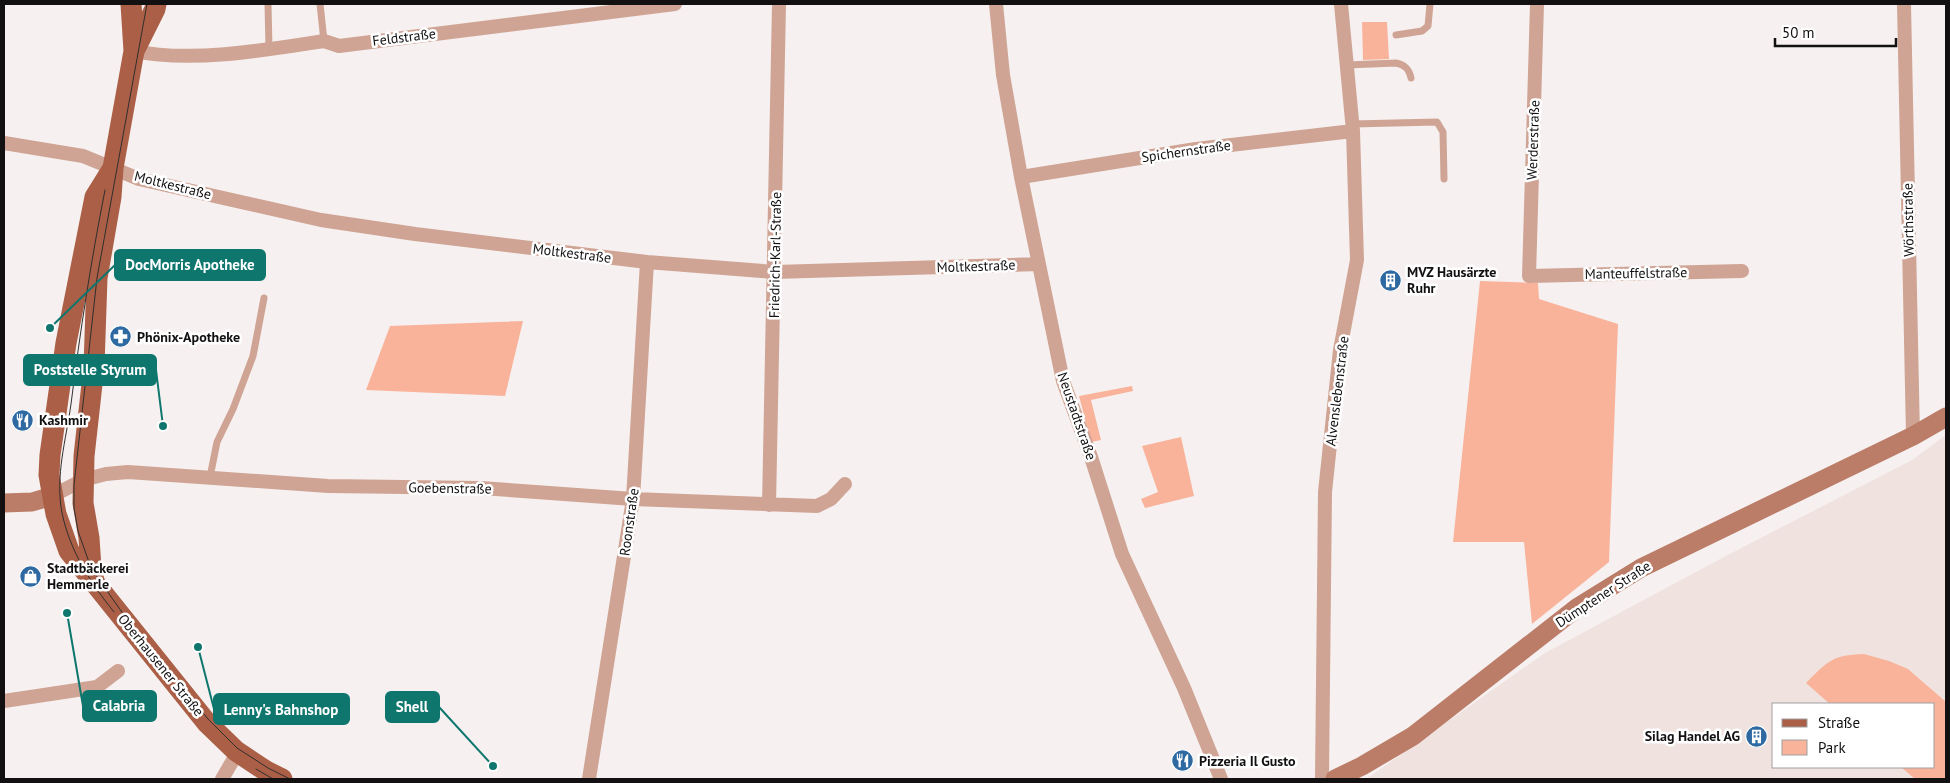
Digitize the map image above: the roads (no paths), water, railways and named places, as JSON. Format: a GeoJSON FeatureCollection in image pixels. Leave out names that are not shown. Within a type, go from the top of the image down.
{"type":"FeatureCollection","features":[{"type":"Feature","properties":{"kind":"main road","name":"Oberhausener Straße"},"geometry":{"type":"LineString","coordinates":[[94,580],[91,568],[90,538],[83,503],[83,480],[94,366],[97,278],[111,196],[113,168],[134,51],[131,4]]}},
{"type":"Feature","properties":{"kind":"main road","name":"Oberhausener Straße"},"geometry":{"type":"LineString","coordinates":[[134,51],[156,4]]}},
{"type":"Feature","properties":{"kind":"main road","name":"Oberhausener Straße"},"geometry":{"type":"LineString","coordinates":[[113,168],[95,197],[66,343],[50,446],[49,476],[56,514],[69,551],[207,723],[236,751],[282,779]]}},
{"type":"Feature","properties":{"kind":"street","name":"Feldstraße"},"geometry":{"type":"LineString","coordinates":[[134,51],[176,55],[269,50],[324,41],[338,46],[675,4]]}},
{"type":"Feature","properties":{"kind":"street","name":"Friedrich-Karl-Straße"},"geometry":{"type":"LineString","coordinates":[[769,505],[779,4]]}},
{"type":"Feature","properties":{"kind":"street","name":"Neustadtstraße"},"geometry":{"type":"LineString","coordinates":[[996,4],[1003,75],[1020,177],[1063,381],[1091,457],[1122,554],[1184,688],[1220,779]]}},
{"type":"Feature","properties":{"kind":"street","name":"Alvenslebenstraße"},"geometry":{"type":"LineString","coordinates":[[1322,779],[1325,492],[1340,350],[1357,260],[1353,127],[1341,4]]}},
{"type":"Feature","properties":{"kind":"street","name":"Werderstraße"},"geometry":{"type":"LineString","coordinates":[[1529,276],[1537,4]]}},
{"type":"Feature","properties":{"kind":"street","name":"Wörthstraße"},"geometry":{"type":"LineString","coordinates":[[1904,4],[1913,436]]}},
{"type":"Feature","properties":{"kind":"street","name":"Spichernstraße"},"geometry":{"type":"LineString","coordinates":[[1020,177],[1196,149],[1353,127]]}},
{"type":"Feature","properties":{"kind":"street","name":"Moltkestraße"},"geometry":{"type":"LineString","coordinates":[[4,143],[83,156],[139,179],[321,220],[414,234],[647,262],[775,272],[1039,264]]}},
{"type":"Feature","properties":{"kind":"street","name":"Roonstraße"},"geometry":{"type":"LineString","coordinates":[[590,779],[633,499],[647,262]]}},
{"type":"Feature","properties":{"kind":"street","name":"Manteuffelstraße"},"geometry":{"type":"LineString","coordinates":[[1529,276],[1742,271]]}},
{"type":"Feature","properties":{"kind":"street","name":"Dümptener Straße"},"geometry":{"type":"LineString","coordinates":[[1335,779],[1362,766],[1412,736],[1578,607],[1641,568],[1913,436],[1946,417]]}},
{"type":"Feature","properties":{"kind":"street","name":"Goebenstraße"},"geometry":{"type":"LineString","coordinates":[[52,496],[83,480],[106,474],[128,472],[328,486],[481,488],[633,499],[817,506],[831,498],[845,484]]}},
{"type":"Feature","properties":{"kind":"street"},"geometry":{"type":"LineString","coordinates":[[4,503],[32,502],[52,496]]}},
{"type":"Feature","properties":{"kind":"street"},"geometry":{"type":"LineString","coordinates":[[4,702],[97,687],[118,672]]}},
{"type":"Feature","properties":{"kind":"street"},"geometry":{"type":"LineString","coordinates":[[222,779],[236,755],[236,751]]}},
{"type":"Feature","properties":{"kind":"lane"},"geometry":{"type":"LineString","coordinates":[[268,4],[269,50]]}},
{"type":"Feature","properties":{"kind":"lane"},"geometry":{"type":"LineString","coordinates":[[320,4],[324,41]]}},
{"type":"Feature","properties":{"kind":"lane"},"geometry":{"type":"LineString","coordinates":[[1396,36],[1422,31],[1428,26],[1430,4]]}},
{"type":"Feature","properties":{"kind":"lane"},"geometry":{"type":"LineString","coordinates":[[1347,65],[1403,64],[1411,78]]}},
{"type":"Feature","properties":{"kind":"lane"},"geometry":{"type":"LineString","coordinates":[[1353,127],[1437,122],[1443,132],[1444,179]]}},
{"type":"Feature","properties":{"kind":"lane"},"geometry":{"type":"LineString","coordinates":[[210,477],[217,442],[234,409],[253,356],[264,298]]}},
{"type":"Feature","properties":{"kind":"tram line"},"geometry":{"type":"LineString","coordinates":[[147,4],[97,278],[74,485],[74,508],[78,531],[91,568],[126,618],[208,719],[237,748],[268,768],[290,779]]}},
{"type":"Feature","properties":{"kind":"tram line"},"geometry":{"type":"LineString","coordinates":[[105,190],[82,323],[62,458],[60,499],[70,540],[82,566],[114,612]]}},
{"type":"Feature","properties":{"kind":"tram line"},"geometry":{"type":"LineString","coordinates":[[256,769],[273,779]]}},
{"type":"Feature","properties":{"kind":"place","name":"MVZ Hausärzte Ruhr"},"geometry":{"type":"Point","coordinates":[1391,280]}},
{"type":"Feature","properties":{"kind":"place","name":"DocMorris Apotheke"},"geometry":{"type":"Point","coordinates":[50,328]}},
{"type":"Feature","properties":{"kind":"place","name":"Phönix-Apotheke"},"geometry":{"type":"Point","coordinates":[121,337]}},
{"type":"Feature","properties":{"kind":"place","name":"Kashmir"},"geometry":{"type":"Point","coordinates":[23,420]}},
{"type":"Feature","properties":{"kind":"place","name":"Poststelle Styrum"},"geometry":{"type":"Point","coordinates":[163,426]}},
{"type":"Feature","properties":{"kind":"place","name":"Stadtbäckerei Hemmerle"},"geometry":{"type":"Point","coordinates":[31,576]}},
{"type":"Feature","properties":{"kind":"place","name":"Calabria"},"geometry":{"type":"Point","coordinates":[67,613]}},
{"type":"Feature","properties":{"kind":"place","name":"Lenny's Bahnshop"},"geometry":{"type":"Point","coordinates":[198,647]}},
{"type":"Feature","properties":{"kind":"place","name":"Silag Handel AG"},"geometry":{"type":"Point","coordinates":[1756,736]}},
{"type":"Feature","properties":{"kind":"place","name":"Pizzeria Il Gusto"},"geometry":{"type":"Point","coordinates":[1183,761]}},
{"type":"Feature","properties":{"kind":"place","name":"Shell"},"geometry":{"type":"Point","coordinates":[493,766]}}]}
